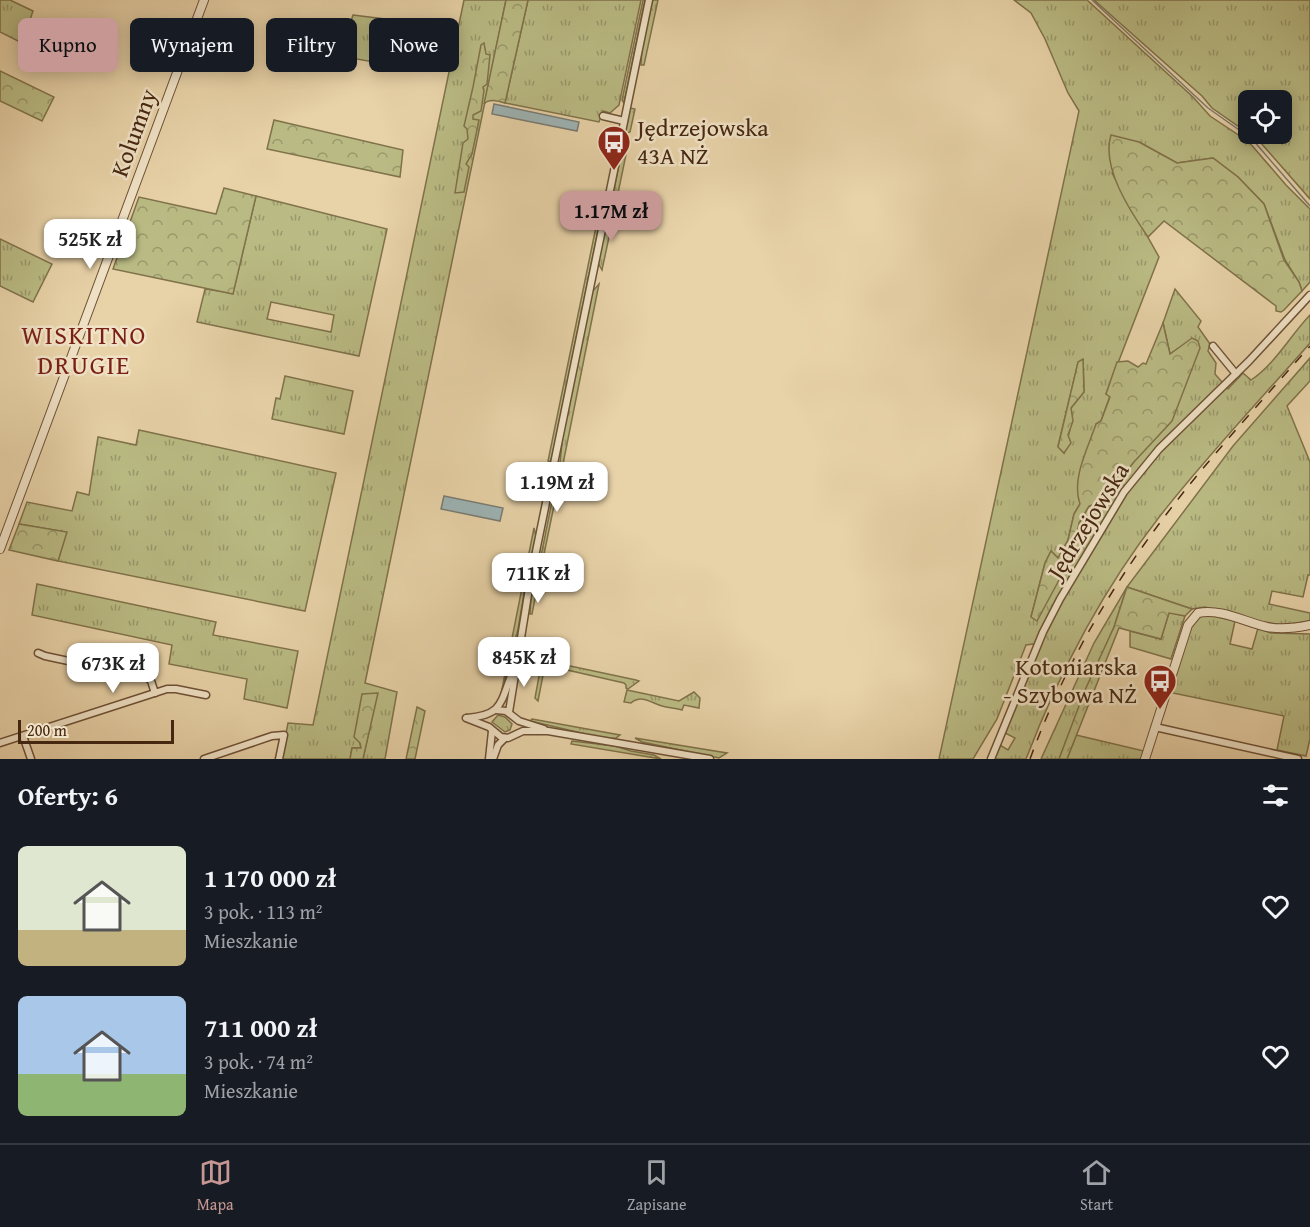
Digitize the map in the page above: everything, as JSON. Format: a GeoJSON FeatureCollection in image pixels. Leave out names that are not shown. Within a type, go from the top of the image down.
{"type":"FeatureCollection","features":[{"type":"Feature","properties":{"kind":"street","name":"Kolumny"},"geometry":{"type":"LineString","coordinates":[[0,549],[204,0]]}},
{"type":"Feature","properties":{"kind":"street"},"geometry":{"type":"LineString","coordinates":[[509,712],[531,576],[649,0]]}},
{"type":"Feature","properties":{"kind":"street"},"geometry":{"type":"LineString","coordinates":[[603,116],[624,121]]}},
{"type":"Feature","properties":{"kind":"street","name":"Jędrzejowska"},"geometry":{"type":"LineString","coordinates":[[989,759],[1042,632],[1109,513],[1140,470],[1236,374],[1310,295]]}},
{"type":"Feature","properties":{"kind":"street"},"geometry":{"type":"LineString","coordinates":[[1213,346],[1236,374]]}},
{"type":"Feature","properties":{"kind":"street"},"geometry":{"type":"LineString","coordinates":[[1145,759],[1188,625],[1198,613],[1215,612],[1270,627],[1310,625]]}},
{"type":"Feature","properties":{"kind":"street"},"geometry":{"type":"LineString","coordinates":[[38,653],[148,678],[155,693]]}},
{"type":"Feature","properties":{"kind":"street"},"geometry":{"type":"LineString","coordinates":[[505,738],[466,718],[489,714],[496,710],[501,704],[516,662]]}},
{"type":"Feature","properties":{"kind":"street"},"geometry":{"type":"LineString","coordinates":[[0,743],[166,689],[206,695]]}},
{"type":"Feature","properties":{"kind":"street"},"geometry":{"type":"LineString","coordinates":[[496,710],[509,712],[515,719],[548,731]]}},
{"type":"Feature","properties":{"kind":"street"},"geometry":{"type":"LineString","coordinates":[[489,714],[491,729],[489,759]]}},
{"type":"Feature","properties":{"kind":"street"},"geometry":{"type":"LineString","coordinates":[[514,734],[515,719]]}},
{"type":"Feature","properties":{"kind":"street"},"geometry":{"type":"LineString","coordinates":[[1155,727],[1298,759]]}},
{"type":"Feature","properties":{"kind":"street"},"geometry":{"type":"LineString","coordinates":[[493,759],[498,745],[505,738],[523,731],[548,731],[710,759]]}},
{"type":"Feature","properties":{"kind":"street"},"geometry":{"type":"LineString","coordinates":[[204,759],[272,736],[284,735],[279,759]]}},
{"type":"Feature","properties":{"kind":"street"},"geometry":{"type":"LineString","coordinates":[[23,736],[31,759]]}},
{"type":"Feature","properties":{"kind":"green space"},"geometry":{"type":"Polygon","coordinates":[[[0,0],[10,0],[33,11],[31,18],[18,18],[18,41],[0,32],[0,0]]]}},
{"type":"Feature","properties":{"kind":"green space"},"geometry":{"type":"Polygon","coordinates":[[[464,0],[506,0],[365,683],[397,692],[385,759],[363,759],[377,693],[360,743],[361,748],[352,748],[350,759],[281,759],[288,723],[313,725],[449,72],[459,72],[459,24],[464,0]]]}},
{"type":"Feature","properties":{"kind":"green space"},"geometry":{"type":"Polygon","coordinates":[[[506,0],[528,0],[505,103],[491,101],[484,104],[506,0]]]}},
{"type":"Feature","properties":{"kind":"green space"},"geometry":{"type":"Polygon","coordinates":[[[528,0],[641,0],[619,105],[610,113],[603,111],[599,122],[505,103],[528,0]]]}},
{"type":"Feature","properties":{"kind":"green space"},"geometry":{"type":"Polygon","coordinates":[[[643,0],[645,0],[624,103],[622,100],[643,0]]]}},
{"type":"Feature","properties":{"kind":"green space"},"geometry":{"type":"Polygon","coordinates":[[[652,0],[658,0],[644,65],[641,65],[642,47],[652,0]]]}},
{"type":"Feature","properties":{"kind":"green space"},"geometry":{"type":"Polygon","coordinates":[[[1014,0],[1087,0],[1193,97],[1210,116],[1238,135],[1238,144],[1251,144],[1310,209],[1310,282],[1302,291],[1285,260],[1264,204],[1238,177],[1213,158],[1177,163],[1139,142],[1112,173],[1159,257],[1106,394],[1110,396],[1101,421],[1096,424],[1080,504],[1074,514],[1068,540],[1058,558],[1051,551],[1045,563],[1031,617],[1073,554],[1079,523],[1089,506],[1105,500],[1133,463],[1179,348],[1170,354],[1163,323],[1175,289],[1201,321],[1198,327],[1210,344],[1208,351],[1216,363],[1215,374],[1228,389],[1243,373],[1251,380],[1260,373],[1310,315],[1310,343],[1196,472],[1139,544],[1101,602],[1084,633],[1053,695],[1026,759],[994,759],[1000,745],[1008,750],[1015,738],[1005,733],[1041,643],[1026,645],[997,719],[973,759],[939,759],[1079,111],[1068,93],[1031,13],[1014,0]],[[1083,360],[1078,363],[1058,446],[1064,453],[1071,425],[1071,408],[1084,392],[1083,360]]]}},
{"type":"Feature","properties":{"kind":"green space"},"geometry":{"type":"Polygon","coordinates":[[[1094,0],[1310,0],[1310,199],[1262,144],[1292,144],[1292,90],[1238,90],[1238,126],[1212,108],[1202,96],[1094,0]]]}},
{"type":"Feature","properties":{"kind":"green space"},"geometry":{"type":"Polygon","coordinates":[[[353,15],[377,18],[369,18],[369,61],[357,59],[357,18],[352,18],[353,15]]]}},
{"type":"Feature","properties":{"kind":"green space"},"geometry":{"type":"Polygon","coordinates":[[[484,43],[486,54],[490,55],[487,84],[483,87],[481,111],[473,115],[473,119],[479,120],[472,154],[466,164],[469,167],[464,192],[455,193],[463,143],[468,139],[467,129],[464,126],[481,45],[484,43]]]}},
{"type":"Feature","properties":{"kind":"green space"},"geometry":{"type":"Polygon","coordinates":[[[0,71],[54,97],[42,121],[0,101],[0,71]]]}},
{"type":"Feature","properties":{"kind":"green space"},"geometry":{"type":"Polygon","coordinates":[[[630,108],[635,109],[630,132],[624,134],[630,108]]]}},
{"type":"Feature","properties":{"kind":"green space"},"geometry":{"type":"Polygon","coordinates":[[[274,120],[403,150],[400,177],[267,149],[274,120]]]}},
{"type":"Feature","properties":{"kind":"green space"},"geometry":{"type":"Polygon","coordinates":[[[1111,135],[1139,142],[1177,163],[1213,158],[1238,177],[1264,204],[1284,260],[1299,282],[1302,291],[1284,310],[1276,311],[1276,306],[1164,221],[1148,237],[1119,188],[1110,161],[1111,135]]]}},
{"type":"Feature","properties":{"kind":"green space"},"geometry":{"type":"Polygon","coordinates":[[[624,139],[629,140],[616,203],[612,199],[624,139]]]}},
{"type":"Feature","properties":{"kind":"green space"},"geometry":{"type":"Polygon","coordinates":[[[224,188],[256,196],[233,294],[113,269],[139,197],[216,214],[224,188]]]}},
{"type":"Feature","properties":{"kind":"green space"},"geometry":{"type":"Polygon","coordinates":[[[256,196],[387,229],[359,356],[197,322],[205,289],[233,293],[256,196]],[[271,302],[267,319],[331,332],[334,315],[271,302]]]}},
{"type":"Feature","properties":{"kind":"green space"},"geometry":{"type":"Polygon","coordinates":[[[615,209],[602,270],[598,263],[609,211],[615,209]]]}},
{"type":"Feature","properties":{"kind":"green space"},"geometry":{"type":"Polygon","coordinates":[[[597,222],[599,226],[551,462],[548,461],[597,222]]]}},
{"type":"Feature","properties":{"kind":"green space"},"geometry":{"type":"Polygon","coordinates":[[[0,239],[52,264],[33,302],[0,286],[0,239]]]}},
{"type":"Feature","properties":{"kind":"green space"},"geometry":{"type":"Polygon","coordinates":[[[599,284],[563,464],[560,463],[563,433],[592,292],[599,284]]]}},
{"type":"Feature","properties":{"kind":"green space"},"geometry":{"type":"Polygon","coordinates":[[[1163,323],[1170,354],[1192,338],[1198,341],[1200,348],[1172,421],[1133,463],[1105,500],[1089,506],[1079,523],[1073,554],[1037,621],[1031,617],[1045,563],[1051,551],[1058,558],[1068,540],[1074,514],[1080,504],[1079,474],[1096,424],[1101,421],[1110,397],[1106,394],[1117,362],[1128,361],[1138,367],[1143,363],[1146,364],[1163,323]]]}},
{"type":"Feature","properties":{"kind":"green space"},"geometry":{"type":"Polygon","coordinates":[[[1310,358],[1310,381],[1287,406],[1310,462],[1310,575],[1308,575],[1303,597],[1272,591],[1269,604],[1310,613],[1310,621],[1282,625],[1205,607],[1192,609],[1127,587],[1233,446],[1310,358]]]}},
{"type":"Feature","properties":{"kind":"green space"},"geometry":{"type":"Polygon","coordinates":[[[1083,359],[1084,392],[1071,408],[1073,421],[1068,435],[1071,443],[1064,453],[1058,447],[1078,362],[1083,359]]]}},
{"type":"Feature","properties":{"kind":"green space"},"geometry":{"type":"Polygon","coordinates":[[[285,376],[353,391],[344,434],[272,419],[276,398],[280,399],[285,376]]]}},
{"type":"Feature","properties":{"kind":"green space"},"geometry":{"type":"Polygon","coordinates":[[[139,430],[336,473],[305,611],[58,561],[66,532],[19,524],[27,502],[72,511],[77,492],[89,495],[98,437],[136,445],[139,430]]]}},
{"type":"Feature","properties":{"kind":"green space"},"geometry":{"type":"Polygon","coordinates":[[[559,466],[562,467],[543,559],[541,556],[559,466]]]}},
{"type":"Feature","properties":{"kind":"green space"},"geometry":{"type":"Polygon","coordinates":[[[19,524],[67,532],[58,561],[9,550],[19,524]]]}},
{"type":"Feature","properties":{"kind":"green space"},"geometry":{"type":"Polygon","coordinates":[[[534,528],[536,536],[527,579],[523,583],[534,528]]]}},
{"type":"Feature","properties":{"kind":"green space"},"geometry":{"type":"Polygon","coordinates":[[[542,563],[532,614],[530,614],[534,579],[542,563]]]}},
{"type":"Feature","properties":{"kind":"green space"},"geometry":{"type":"Polygon","coordinates":[[[37,584],[216,622],[213,635],[298,651],[287,708],[244,699],[247,679],[169,664],[172,645],[32,615],[37,584]]]}},
{"type":"Feature","properties":{"kind":"green space"},"geometry":{"type":"Polygon","coordinates":[[[1127,587],[1114,627],[1059,759],[1041,759],[1094,643],[1127,587]]]}},
{"type":"Feature","properties":{"kind":"green space"},"geometry":{"type":"Polygon","coordinates":[[[1127,587],[1192,609],[1185,616],[1169,613],[1161,639],[1119,628],[1067,759],[1059,759],[1085,690],[1114,627],[1127,587]]]}},
{"type":"Feature","properties":{"kind":"green space"},"geometry":{"type":"Polygon","coordinates":[[[522,588],[524,593],[518,629],[501,694],[522,588]]]}},
{"type":"Feature","properties":{"kind":"green space"},"geometry":{"type":"Polygon","coordinates":[[[1169,612],[1185,616],[1171,659],[1130,647],[1130,631],[1161,639],[1169,612]]]}},
{"type":"Feature","properties":{"kind":"green space"},"geometry":{"type":"Polygon","coordinates":[[[1209,615],[1235,621],[1230,644],[1252,649],[1258,628],[1271,633],[1310,634],[1310,739],[1306,756],[1277,750],[1284,716],[1168,692],[1192,624],[1198,617],[1209,615]]]}},
{"type":"Feature","properties":{"kind":"green space"},"geometry":{"type":"Polygon","coordinates":[[[542,660],[639,681],[628,689],[624,683],[545,665],[538,701],[535,698],[542,660]]]}},
{"type":"Feature","properties":{"kind":"green space"},"geometry":{"type":"Polygon","coordinates":[[[627,690],[679,701],[694,692],[700,698],[699,708],[684,705],[682,710],[643,699],[631,703],[624,702],[627,690]]]}},
{"type":"Feature","properties":{"kind":"green space"},"geometry":{"type":"Polygon","coordinates":[[[378,693],[363,759],[350,759],[352,748],[361,748],[360,743],[354,737],[362,694],[378,693]]]}},
{"type":"Feature","properties":{"kind":"green space"},"geometry":{"type":"Polygon","coordinates":[[[417,707],[425,711],[415,759],[406,759],[417,707]]]}},
{"type":"Feature","properties":{"kind":"green space"},"geometry":{"type":"Polygon","coordinates":[[[498,715],[505,717],[512,724],[510,730],[505,732],[492,722],[498,715]]]}},
{"type":"Feature","properties":{"kind":"green space"},"geometry":{"type":"Polygon","coordinates":[[[532,719],[620,735],[607,739],[530,721],[532,719]]]}},
{"type":"Feature","properties":{"kind":"green space"},"geometry":{"type":"Polygon","coordinates":[[[1076,735],[1144,751],[1142,759],[1067,759],[1076,735]]]}},
{"type":"Feature","properties":{"kind":"green space"},"geometry":{"type":"Polygon","coordinates":[[[635,738],[727,753],[719,758],[642,742],[635,738]]]}},
{"type":"Feature","properties":{"kind":"green space"},"geometry":{"type":"Polygon","coordinates":[[[572,741],[615,746],[654,755],[661,759],[571,744],[572,741]]]}},
{"type":"Feature","properties":{"kind":"water"},"geometry":{"type":"Polygon","coordinates":[[[494,104],[579,122],[577,131],[492,114],[494,104]]]}},
{"type":"Feature","properties":{"kind":"water"},"geometry":{"type":"Polygon","coordinates":[[[444,496],[503,508],[500,521],[441,509],[444,496]]]}},
{"type":"Feature","properties":{"kind":"waterway"},"geometry":{"type":"LineString","coordinates":[[1092,0],[1208,108],[1252,139],[1310,206]]}},
{"type":"Feature","properties":{"kind":"railway"},"geometry":{"type":"LineString","coordinates":[[1030,759],[1079,649],[1109,596],[1162,520],[1203,469],[1310,346]]}},
{"type":"Feature","properties":{"kind":"place","name":"Jędrzejowska 43A NŻ"},"geometry":{"type":"Point","coordinates":[614,171]}},
{"type":"Feature","properties":{"kind":"place","name":"Kotoniarska - Szybowa NŻ"},"geometry":{"type":"Point","coordinates":[1160,710]}},
{"type":"Feature","properties":{"kind":"district","name":"WISKITNO DRUGIE"},"geometry":{"type":"Point","coordinates":[84,350]}}]}
